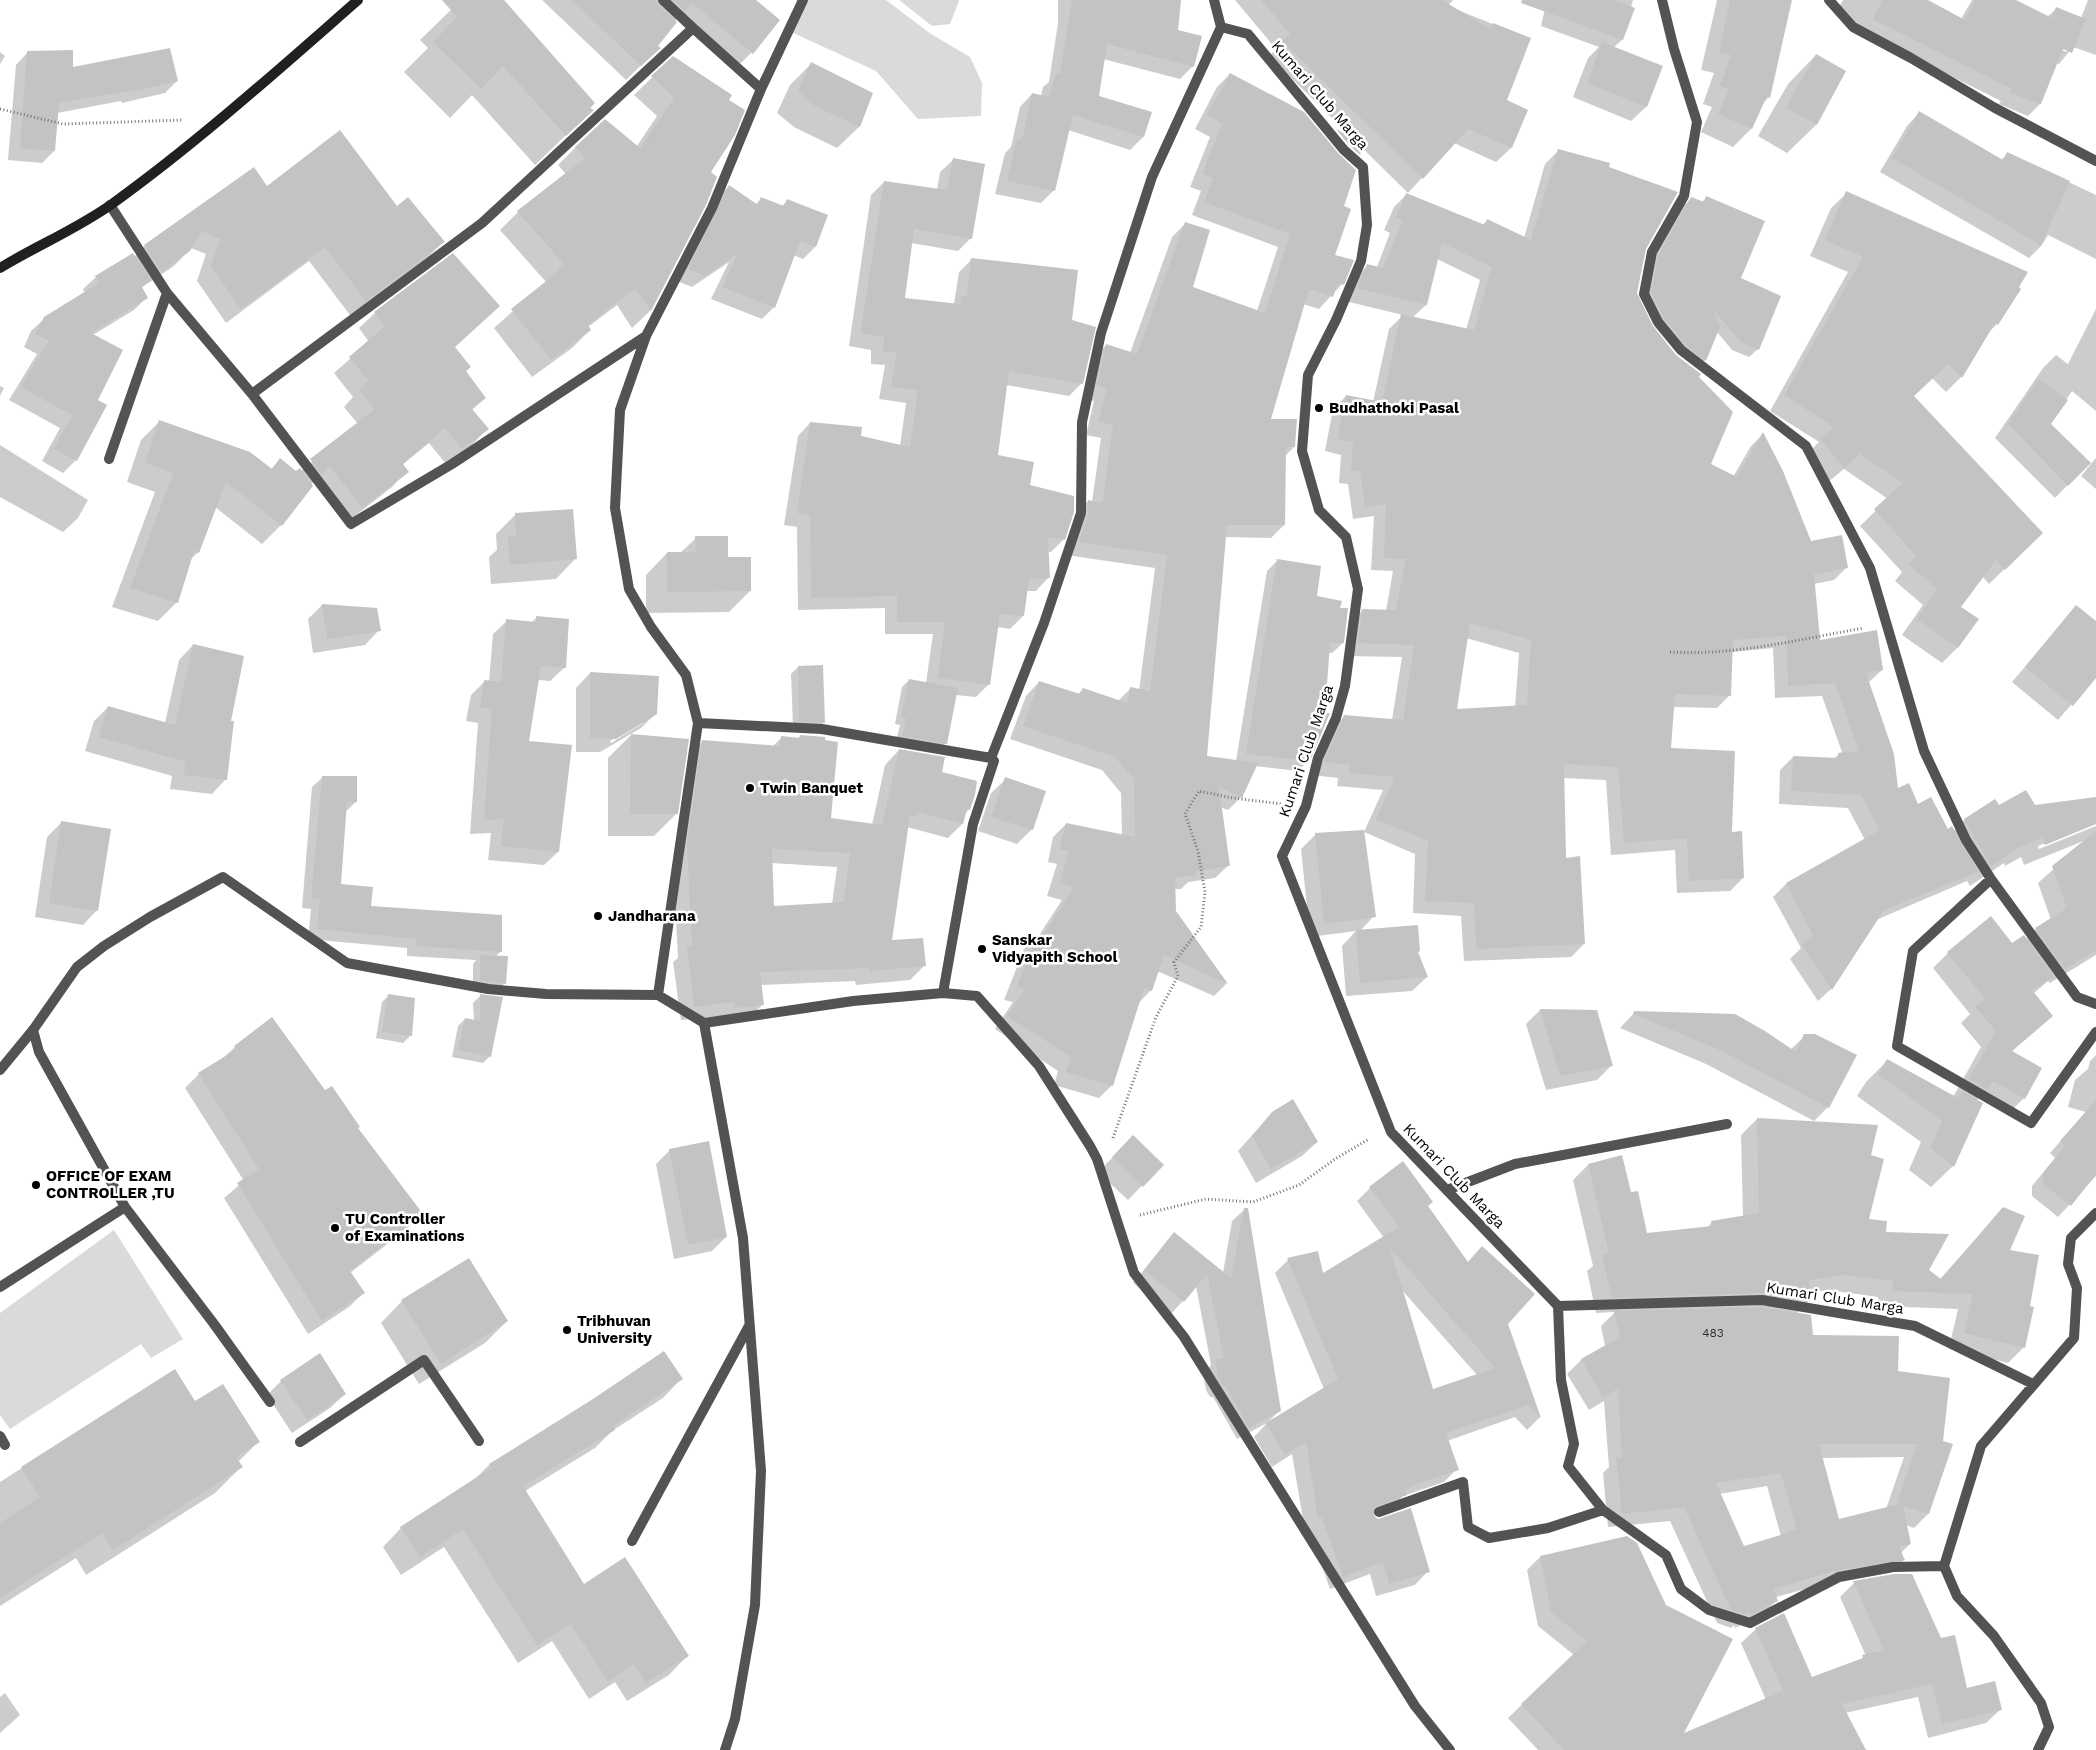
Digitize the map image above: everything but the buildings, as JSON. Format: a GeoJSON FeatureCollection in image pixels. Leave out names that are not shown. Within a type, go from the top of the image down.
{"type":"FeatureCollection","features":[{"type":"Feature","properties":{"kind":"main road"},"geometry":{"type":"LineString","coordinates":[[0,268],[110,205],[219,119],[358,0]]}},
{"type":"Feature","properties":{"kind":"street"},"geometry":{"type":"LineString","coordinates":[[663,0],[761,88]]}},
{"type":"Feature","properties":{"kind":"street"},"geometry":{"type":"LineString","coordinates":[[658,995],[698,723],[686,675],[651,627],[629,589],[615,508],[620,410],[646,336],[712,208],[761,88],[803,0]]}},
{"type":"Feature","properties":{"kind":"street"},"geometry":{"type":"LineString","coordinates":[[943,992],[971,833],[994,761],[991,758],[1044,623],[1081,513],[1082,422],[1100,333],[1152,177],[1221,28],[1214,0]]}},
{"type":"Feature","properties":{"kind":"street"},"geometry":{"type":"LineString","coordinates":[[1662,0],[1674,49],[1697,122],[1684,196],[1652,252],[1644,294],[1658,322],[1681,350],[1806,446],[1870,568],[1924,751],[1966,840],[1991,879],[2077,997],[2096,1004]]}},
{"type":"Feature","properties":{"kind":"street"},"geometry":{"type":"LineString","coordinates":[[1829,0],[1853,27],[1911,58],[1996,108],[2096,161]]}},
{"type":"Feature","properties":{"kind":"street"},"geometry":{"type":"LineString","coordinates":[[252,394],[482,223],[693,28]]}},
{"type":"Feature","properties":{"kind":"street","name":"Kumari Club Marga"},"geometry":{"type":"LineString","coordinates":[[1221,28],[1248,34],[1344,150],[1363,167],[1366,185],[1367,225],[1361,261],[1336,320],[1308,375],[1302,451],[1319,510],[1346,537],[1358,589],[1345,686],[1336,718],[1318,758],[1306,806],[1282,856],[1388,1128],[1558,1306],[1762,1300],[1916,1326],[2033,1384]]}},
{"type":"Feature","properties":{"kind":"street"},"geometry":{"type":"LineString","coordinates":[[110,205],[166,292],[252,394],[351,524],[452,464],[646,336]]}},
{"type":"Feature","properties":{"kind":"street"},"geometry":{"type":"LineString","coordinates":[[109,460],[166,292]]}},
{"type":"Feature","properties":{"kind":"street"},"geometry":{"type":"LineString","coordinates":[[698,723],[822,729],[991,758]]}},
{"type":"Feature","properties":{"kind":"street"},"geometry":{"type":"LineString","coordinates":[[0,1070],[33,1030],[77,967],[104,946],[142,922],[223,877],[347,963],[488,989],[546,994],[658,995],[704,1023],[853,1001],[943,992],[977,996],[1039,1066],[1090,1146],[1097,1159],[1134,1273],[1184,1337],[1414,1706],[1450,1750]]}},
{"type":"Feature","properties":{"kind":"street"},"geometry":{"type":"LineString","coordinates":[[1991,879],[1913,951],[1897,1046],[2031,1124],[2096,1032]]}},
{"type":"Feature","properties":{"kind":"street"},"geometry":{"type":"LineString","coordinates":[[704,1023],[743,1238],[761,1471],[755,1605],[735,1719],[725,1750]]}},
{"type":"Feature","properties":{"kind":"street"},"geometry":{"type":"LineString","coordinates":[[33,1030],[39,1052],[125,1207],[214,1324],[270,1402]]}},
{"type":"Feature","properties":{"kind":"street"},"geometry":{"type":"LineString","coordinates":[[1447,1190],[1514,1164],[1727,1124]]}},
{"type":"Feature","properties":{"kind":"street"},"geometry":{"type":"LineString","coordinates":[[0,1287],[125,1207]]}},
{"type":"Feature","properties":{"kind":"street"},"geometry":{"type":"LineString","coordinates":[[2038,1750],[2048,1727],[2041,1702],[1994,1636],[1957,1596],[1944,1566],[1980,1446],[2074,1338],[2077,1288],[2068,1264],[2071,1238],[2096,1213]]}},
{"type":"Feature","properties":{"kind":"street"},"geometry":{"type":"LineString","coordinates":[[1558,1306],[1561,1380],[1574,1444],[1568,1466],[1603,1510],[1666,1555],[1681,1589],[1709,1610],[1750,1623],[1839,1577],[1893,1567],[1944,1566]]}},
{"type":"Feature","properties":{"kind":"street"},"geometry":{"type":"LineString","coordinates":[[632,1541],[749,1325]]}},
{"type":"Feature","properties":{"kind":"street"},"geometry":{"type":"LineString","coordinates":[[300,1442],[424,1360],[479,1441]]}},
{"type":"Feature","properties":{"kind":"street"},"geometry":{"type":"LineString","coordinates":[[1379,1512],[1463,1482],[1468,1527],[1489,1538],[1548,1528],[1603,1510]]}},
{"type":"Feature","properties":{"kind":"path"},"geometry":{"type":"LineString","coordinates":[[0,109],[63,124],[219,119]]}},
{"type":"Feature","properties":{"kind":"path"},"geometry":{"type":"LineString","coordinates":[[1670,652],[1702,654],[1728,652],[1887,624]]}},
{"type":"Feature","properties":{"kind":"path"},"geometry":{"type":"LineString","coordinates":[[1090,1146],[1102,1146],[1112,1138],[1156,1017],[1178,976],[1174,962],[1201,927],[1205,892],[1198,852],[1185,814],[1200,790],[1233,798],[1306,806]]}},
{"type":"Feature","properties":{"kind":"path"},"geometry":{"type":"LineString","coordinates":[[1117,1220],[1206,1200],[1253,1202],[1299,1185],[1335,1159],[1388,1128]]}},
{"type":"Feature","properties":{"kind":"shaded area"},"geometry":{"type":"Polygon","coordinates":[[[797,0],[886,0],[931,34],[970,57],[982,83],[981,116],[918,119],[876,71],[789,31],[797,0]]]}},
{"type":"Feature","properties":{"kind":"shaded area"},"geometry":{"type":"Polygon","coordinates":[[[899,0],[959,1],[950,24],[932,26],[899,0]]]}},
{"type":"Feature","properties":{"kind":"shaded area"},"geometry":{"type":"Polygon","coordinates":[[[114,1230],[183,1339],[151,1358],[141,1344],[10,1429],[0,1415],[0,1313],[114,1230]]]}},
{"type":"Feature","properties":{"kind":"place","name":"Budhathoki Pasal"},"geometry":{"type":"Point","coordinates":[1319,408]}},
{"type":"Feature","properties":{"kind":"place","name":"Twin Banquet"},"geometry":{"type":"Point","coordinates":[750,788]}},
{"type":"Feature","properties":{"kind":"place","name":"Jandharana"},"geometry":{"type":"Point","coordinates":[598,916]}},
{"type":"Feature","properties":{"kind":"place","name":"Sanskar Vidyapith School"},"geometry":{"type":"Point","coordinates":[982,949]}},
{"type":"Feature","properties":{"kind":"place","name":"OFFICE OF EXAM CONTROLLER ,TU"},"geometry":{"type":"Point","coordinates":[36,1185]}},
{"type":"Feature","properties":{"kind":"place","name":"TU Controller of Examinations"},"geometry":{"type":"Point","coordinates":[335,1228]}},
{"type":"Feature","properties":{"kind":"place","name":"Tribhuvan University"},"geometry":{"type":"Point","coordinates":[567,1330]}}]}
